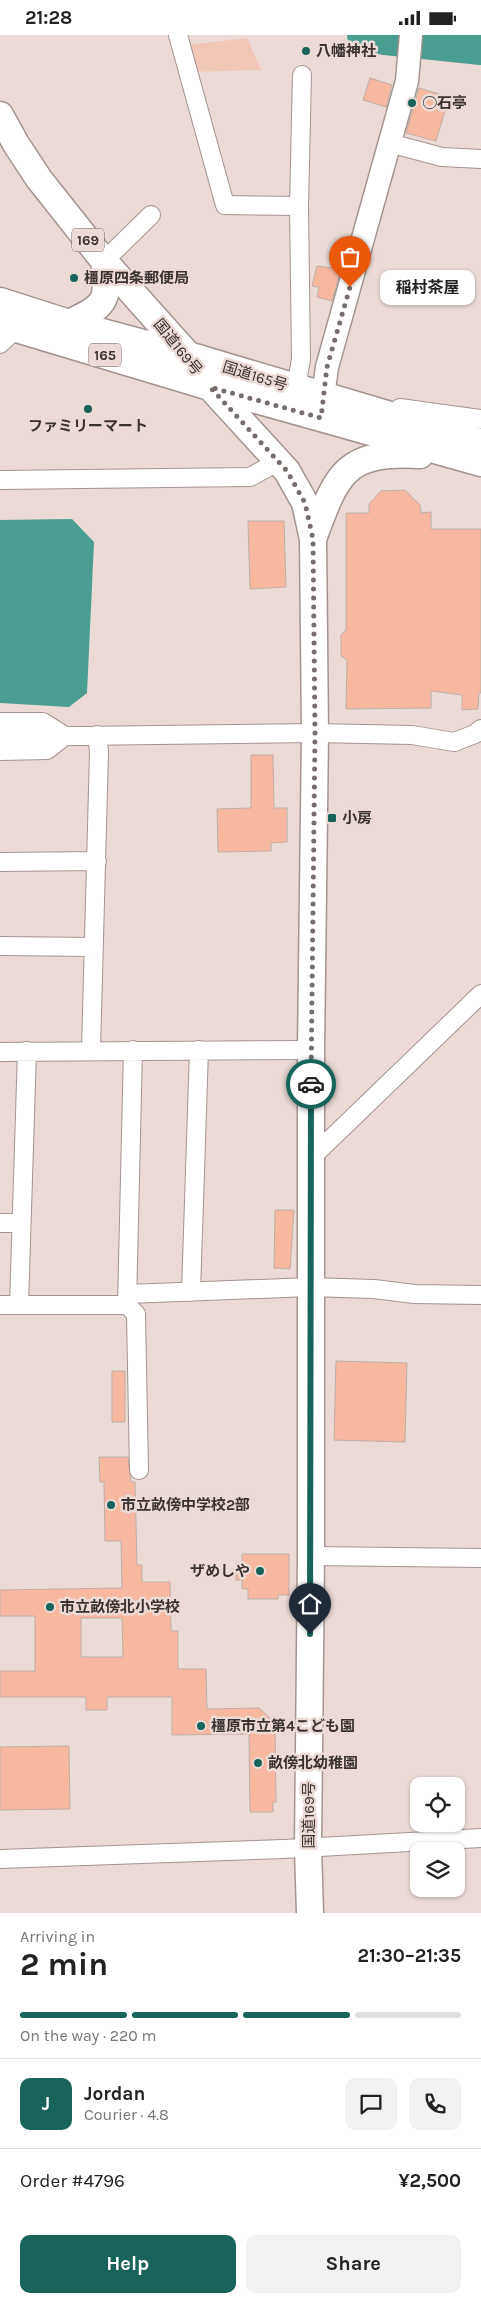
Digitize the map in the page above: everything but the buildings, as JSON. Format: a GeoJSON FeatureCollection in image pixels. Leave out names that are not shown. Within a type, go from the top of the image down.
{"type":"FeatureCollection","features":[{"type":"Feature","properties":{"kind":"highway","name":"国道169号"},"geometry":{"type":"LineString","coordinates":[[0,115],[16,144],[40,179],[104,261],[188,355],[210,387],[287,471],[305,503],[313,539],[315,733],[311,1050],[311,1556],[308,1848],[310,1913]]}},
{"type":"Feature","properties":{"kind":"highway"},"geometry":{"type":"LineString","coordinates":[[69,323],[92,312],[104,300],[107,285],[104,261]]}},
{"type":"Feature","properties":{"kind":"highway","name":"国道165号"},"geometry":{"type":"LineString","coordinates":[[0,301],[69,323],[188,355],[296,388],[322,407],[476,458]]}},
{"type":"Feature","properties":{"kind":"highway","name":"国道165号"},"geometry":{"type":"LineString","coordinates":[[5,332],[210,387],[322,407],[374,410],[476,458]]}},
{"type":"Feature","properties":{"kind":"highway"},"geometry":{"type":"LineString","coordinates":[[313,539],[338,479],[353,465],[365,459],[393,454],[476,458]]}},
{"type":"Feature","properties":{"kind":"main road"},"geometry":{"type":"LineString","coordinates":[[322,407],[327,367],[407,81],[409,46]]}},
{"type":"Feature","properties":{"kind":"street"},"geometry":{"type":"LineString","coordinates":[[178,35],[225,205],[299,206]]}},
{"type":"Feature","properties":{"kind":"street"},"geometry":{"type":"LineString","coordinates":[[296,388],[302,359],[299,206],[302,75]]}},
{"type":"Feature","properties":{"kind":"street"},"geometry":{"type":"LineString","coordinates":[[389,143],[442,157],[481,159]]}},
{"type":"Feature","properties":{"kind":"street"},"geometry":{"type":"LineString","coordinates":[[104,261],[151,215]]}},
{"type":"Feature","properties":{"kind":"street"},"geometry":{"type":"LineString","coordinates":[[374,410],[396,408],[481,419]]}},
{"type":"Feature","properties":{"kind":"street"},"geometry":{"type":"LineString","coordinates":[[0,480],[250,477],[279,461]]}},
{"type":"Feature","properties":{"kind":"street"},"geometry":{"type":"LineString","coordinates":[[0,722],[43,722],[65,736]]}},
{"type":"Feature","properties":{"kind":"street"},"geometry":{"type":"LineString","coordinates":[[0,737],[315,733],[412,735],[454,742],[475,734],[481,729]]}},
{"type":"Feature","properties":{"kind":"street"},"geometry":{"type":"LineString","coordinates":[[91,1050],[97,861],[99,752],[97,735]]}},
{"type":"Feature","properties":{"kind":"street"},"geometry":{"type":"LineString","coordinates":[[0,751],[47,750],[65,736]]}},
{"type":"Feature","properties":{"kind":"street"},"geometry":{"type":"LineString","coordinates":[[0,862],[97,861]]}},
{"type":"Feature","properties":{"kind":"street"},"geometry":{"type":"LineString","coordinates":[[0,946],[94,947]]}},
{"type":"Feature","properties":{"kind":"street"},"geometry":{"type":"LineString","coordinates":[[311,1158],[481,994]]}},
{"type":"Feature","properties":{"kind":"street"},"geometry":{"type":"LineString","coordinates":[[133,1050],[127,1299],[136,1314],[139,1470]]}},
{"type":"Feature","properties":{"kind":"street"},"geometry":{"type":"LineString","coordinates":[[191,1292],[199,1050]]}},
{"type":"Feature","properties":{"kind":"street"},"geometry":{"type":"LineString","coordinates":[[0,1052],[311,1050]]}},
{"type":"Feature","properties":{"kind":"street"},"geometry":{"type":"LineString","coordinates":[[19,1305],[27,1051]]}},
{"type":"Feature","properties":{"kind":"street"},"geometry":{"type":"LineString","coordinates":[[0,1223],[21,1223]]}},
{"type":"Feature","properties":{"kind":"street"},"geometry":{"type":"LineString","coordinates":[[0,1305],[127,1299],[191,1292],[310,1287],[374,1289],[414,1294],[481,1295]]}},
{"type":"Feature","properties":{"kind":"street"},"geometry":{"type":"LineString","coordinates":[[311,1556],[481,1558]]}},
{"type":"Feature","properties":{"kind":"street"},"geometry":{"type":"LineString","coordinates":[[0,1859],[308,1848],[481,1838]]}},
{"type":"Feature","properties":{"kind":"shaded area"},"geometry":{"type":"Polygon","coordinates":[[[247,38],[261,70],[187,72],[181,46],[247,38]]]}},
{"type":"Feature","properties":{"kind":"water"},"geometry":{"type":"Polygon","coordinates":[[[72,519],[94,542],[87,693],[69,707],[0,703],[0,520],[72,519]]]}},
{"type":"Feature","properties":{"kind":"waterway"},"geometry":{"type":"LineString","coordinates":[[362,35],[385,40],[481,50]]}},
{"type":"Feature","properties":{"kind":"way so far"},"geometry":{"type":"LineString","coordinates":[[311,1084],[315,733],[313,539],[305,503],[287,471],[210,387],[321,418],[327,367],[350,287]]}},
{"type":"Feature","properties":{"kind":"place","name":"八幡神社"},"geometry":{"type":"Point","coordinates":[306,51]}},
{"type":"Feature","properties":{"kind":"place","name":"○石亭"},"geometry":{"type":"Point","coordinates":[412,103]}},
{"type":"Feature","properties":{"kind":"place","name":"橿原四条郵便局"},"geometry":{"type":"Point","coordinates":[74,278]}},
{"type":"Feature","properties":{"kind":"place","name":"稲村茶屋"},"geometry":{"type":"Point","coordinates":[350,287]}},
{"type":"Feature","properties":{"kind":"place","name":"ファミリーマート"},"geometry":{"type":"Point","coordinates":[88,409]}},
{"type":"Feature","properties":{"kind":"place","name":"小房"},"geometry":{"type":"Point","coordinates":[332,818]}},
{"type":"Feature","properties":{"kind":"place","name":"市立畝傍中学校2部"},"geometry":{"type":"Point","coordinates":[111,1505]}},
{"type":"Feature","properties":{"kind":"place","name":"ザめしや"},"geometry":{"type":"Point","coordinates":[260,1571]}},
{"type":"Feature","properties":{"kind":"place","name":"市立畝傍北小学校"},"geometry":{"type":"Point","coordinates":[50,1607]}},
{"type":"Feature","properties":{"kind":"place","name":"橿原市立第4こども園"},"geometry":{"type":"Point","coordinates":[201,1726]}},
{"type":"Feature","properties":{"kind":"place","name":"畝傍北幼稚園"},"geometry":{"type":"Point","coordinates":[258,1763]}},
{"type":"Feature","properties":{"kind":"route"},"geometry":{"type":"LineString","coordinates":[[310,1634],[311,1084]]}}]}
